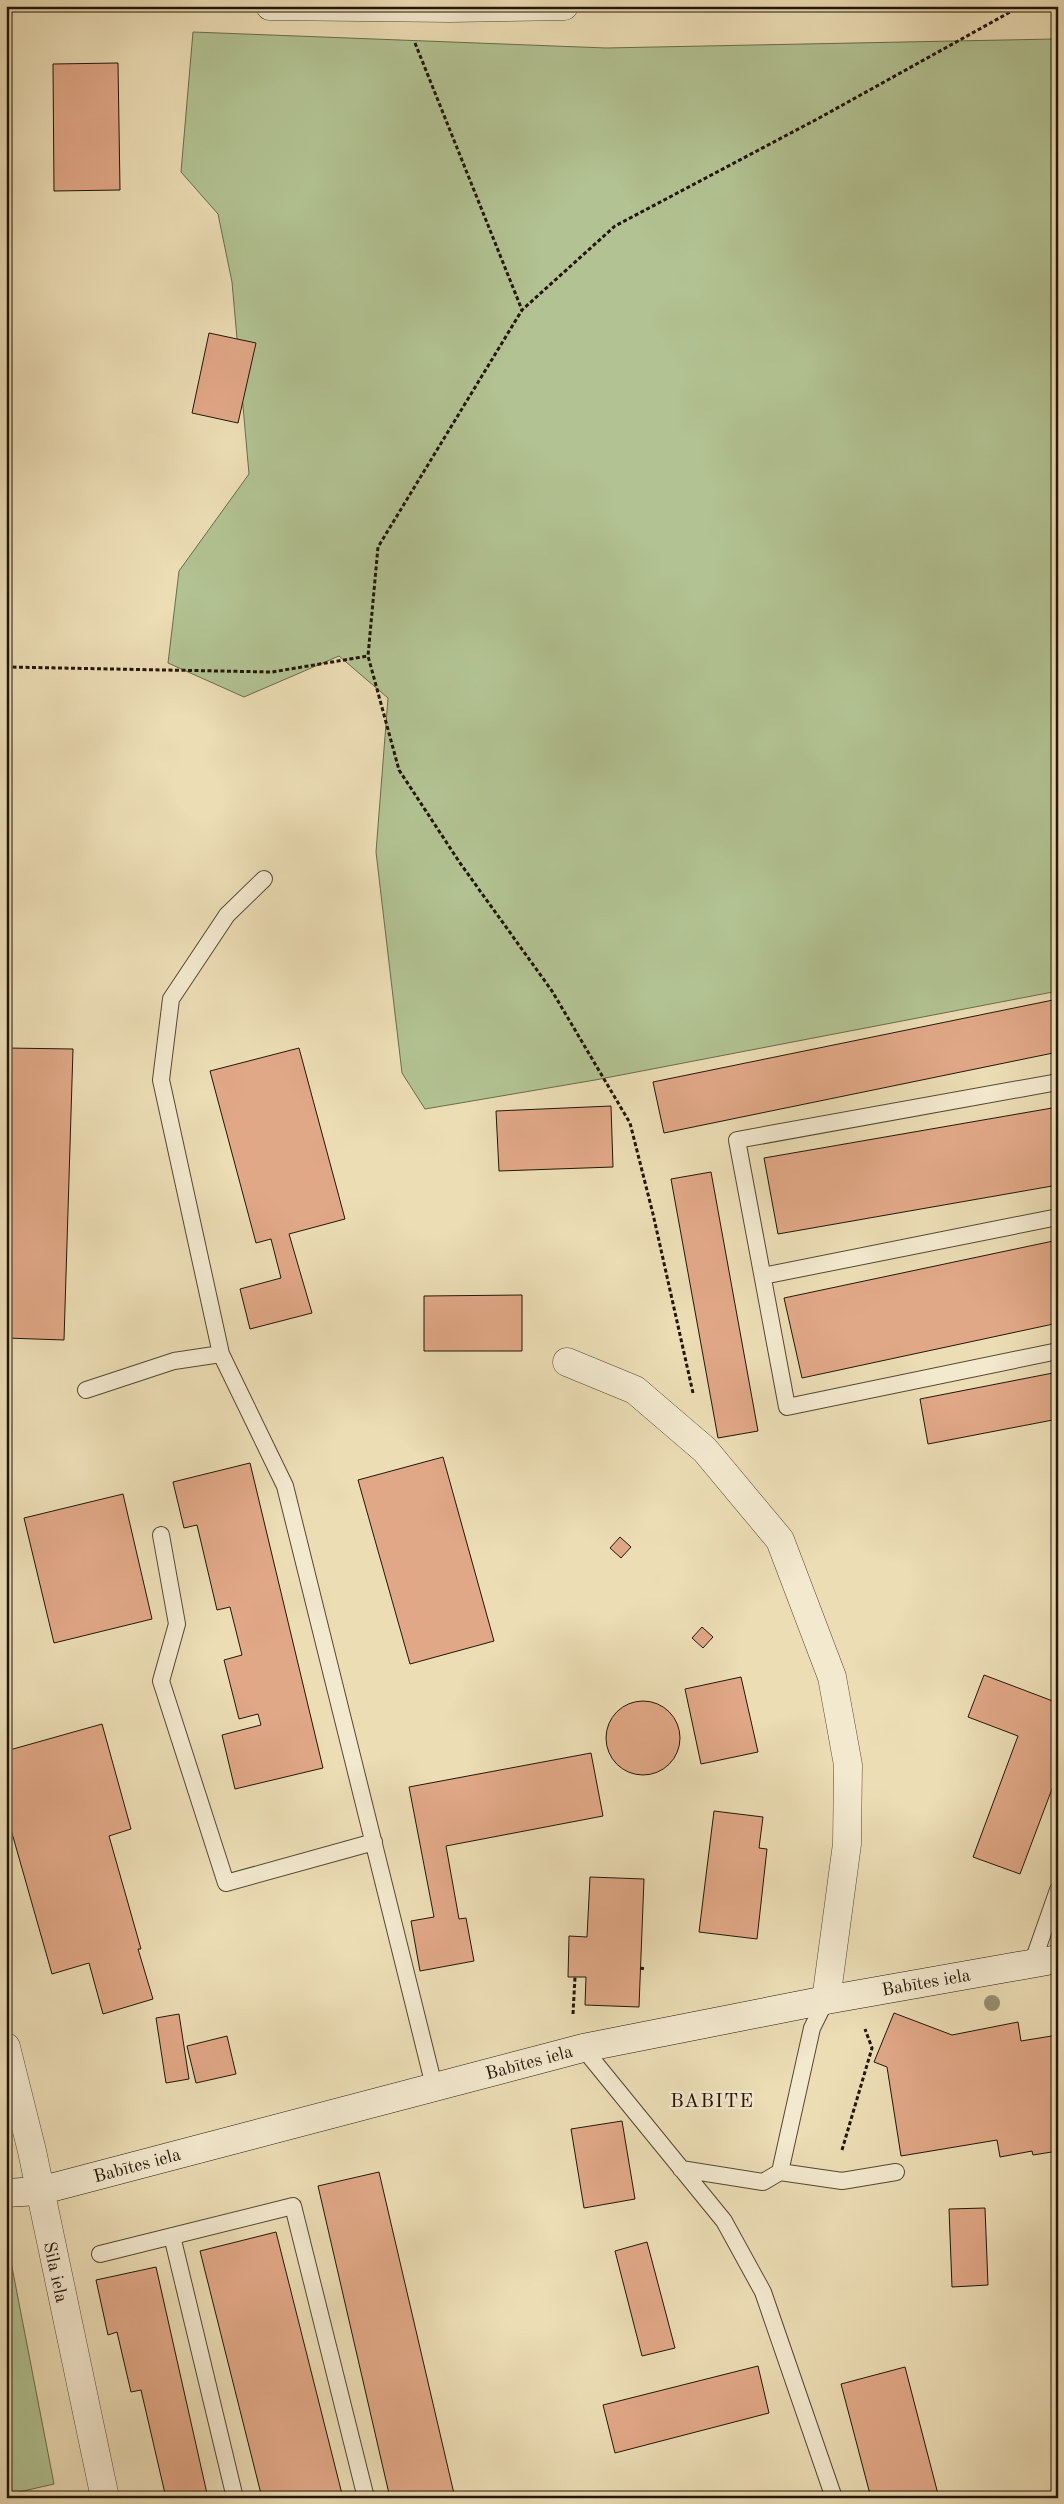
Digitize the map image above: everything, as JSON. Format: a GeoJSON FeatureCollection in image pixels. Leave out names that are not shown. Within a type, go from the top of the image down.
{"type":"FeatureCollection","features":[{"type":"Feature","properties":{"kind":"street"},"geometry":{"type":"LineString","coordinates":[[270,6],[401,8],[564,6]]}},
{"type":"Feature","properties":{"kind":"street"},"geometry":{"type":"LineString","coordinates":[[567,1362],[634,1390],[705,1450],[780,1540],[832,1678],[848,1765],[847,1844],[826,2000]]}},
{"type":"Feature","properties":{"kind":"street","name":"Babītes iela"},"geometry":{"type":"LineString","coordinates":[[6,2193],[39,2191],[583,2048],[826,2000],[1045,1961]]}},
{"type":"Feature","properties":{"kind":"street","name":"Sila iela"},"geometry":{"type":"LineString","coordinates":[[6,2047],[32,2151],[104,2498]]}},
{"type":"Feature","properties":{"kind":"lane"},"geometry":{"type":"LineString","coordinates":[[264,879],[227,915],[171,999],[161,1080],[222,1354],[285,1486],[434,2086]]}},
{"type":"Feature","properties":{"kind":"lane"},"geometry":{"type":"LineString","coordinates":[[1058,1082],[737,1140],[787,1408],[1058,1351]]}},
{"type":"Feature","properties":{"kind":"lane"},"geometry":{"type":"LineString","coordinates":[[762,1276],[1058,1217]]}},
{"type":"Feature","properties":{"kind":"lane"},"geometry":{"type":"LineString","coordinates":[[86,1390],[174,1361],[222,1354]]}},
{"type":"Feature","properties":{"kind":"lane"},"geometry":{"type":"LineString","coordinates":[[162,1535],[178,1624],[161,1681],[226,1883],[374,1842]]}},
{"type":"Feature","properties":{"kind":"lane"},"geometry":{"type":"LineString","coordinates":[[1045,1961],[1058,1890]]}},
{"type":"Feature","properties":{"kind":"lane"},"geometry":{"type":"LineString","coordinates":[[780,2172],[812,2028],[826,2000]]}},
{"type":"Feature","properties":{"kind":"lane"},"geometry":{"type":"LineString","coordinates":[[583,2048],[724,2221],[763,2292],[834,2498]]}},
{"type":"Feature","properties":{"kind":"lane"},"geometry":{"type":"LineString","coordinates":[[681,2168],[764,2182],[780,2172],[842,2181],[896,2172]]}},
{"type":"Feature","properties":{"kind":"lane"},"geometry":{"type":"LineString","coordinates":[[100,2254],[293,2206],[366,2498]]}},
{"type":"Feature","properties":{"kind":"lane"},"geometry":{"type":"LineString","coordinates":[[172,2236],[234,2498]]}},
{"type":"Feature","properties":{"kind":"path"},"geometry":{"type":"LineString","coordinates":[[705,1450],[653,1214],[630,1123],[552,991],[460,863],[399,770],[368,656],[378,548],[522,310],[614,226],[821,117],[1021,6]]}},
{"type":"Feature","properties":{"kind":"path"},"geometry":{"type":"LineString","coordinates":[[401,8],[522,310]]}},
{"type":"Feature","properties":{"kind":"path"},"geometry":{"type":"LineString","coordinates":[[6,668],[272,672],[368,656]]}},
{"type":"Feature","properties":{"kind":"path"},"geometry":{"type":"LineString","coordinates":[[640,1968],[645,1969]]}},
{"type":"Feature","properties":{"kind":"path"},"geometry":{"type":"LineString","coordinates":[[842,2181],[842,2152],[872,2048],[863,2023]]}},
{"type":"Feature","properties":{"kind":"green space"},"geometry":{"type":"Polygon","coordinates":[[[193,32],[606,48],[1054,39],[1058,41],[1058,991],[595,1080],[425,1109],[402,1073],[376,852],[388,698],[339,656],[244,697],[168,663],[179,571],[249,474],[232,282],[218,214],[181,172],[193,32]]]}},
{"type":"Feature","properties":{"kind":"green space"},"geometry":{"type":"Polygon","coordinates":[[[6,2236],[54,2484],[6,2495],[6,2236]]]}},
{"type":"Feature","properties":{"kind":"building"},"geometry":{"type":"Polygon","coordinates":[[[118,63],[120,190],[54,191],[53,64],[118,63]]]}},
{"type":"Feature","properties":{"kind":"building"},"geometry":{"type":"Polygon","coordinates":[[[209,333],[256,343],[238,423],[192,413],[209,333]]]}},
{"type":"Feature","properties":{"kind":"building"},"geometry":{"type":"Polygon","coordinates":[[[1058,999],[1058,1052],[664,1133],[653,1082],[1058,999]]]}},
{"type":"Feature","properties":{"kind":"building"},"geometry":{"type":"Polygon","coordinates":[[[6,1048],[73,1049],[64,1340],[6,1338],[6,1048]]]}},
{"type":"Feature","properties":{"kind":"building"},"geometry":{"type":"Polygon","coordinates":[[[299,1048],[345,1219],[289,1234],[312,1313],[250,1329],[240,1289],[281,1278],[271,1239],[256,1243],[210,1071],[299,1048]]]}},
{"type":"Feature","properties":{"kind":"building"},"geometry":{"type":"Polygon","coordinates":[[[611,1106],[613,1167],[499,1171],[496,1111],[611,1106]]]}},
{"type":"Feature","properties":{"kind":"building"},"geometry":{"type":"Polygon","coordinates":[[[1058,1107],[1058,1185],[778,1234],[764,1158],[1058,1107]]]}},
{"type":"Feature","properties":{"kind":"building"},"geometry":{"type":"Polygon","coordinates":[[[711,1172],[758,1431],[718,1438],[671,1179],[711,1172]]]}},
{"type":"Feature","properties":{"kind":"building"},"geometry":{"type":"Polygon","coordinates":[[[1058,1240],[1058,1323],[802,1378],[784,1298],[1058,1240]]]}},
{"type":"Feature","properties":{"kind":"building"},"geometry":{"type":"Polygon","coordinates":[[[522,1295],[522,1351],[424,1351],[424,1296],[522,1295]]]}},
{"type":"Feature","properties":{"kind":"building"},"geometry":{"type":"Polygon","coordinates":[[[1058,1372],[1058,1419],[928,1444],[920,1399],[1058,1372]]]}},
{"type":"Feature","properties":{"kind":"building"},"geometry":{"type":"Polygon","coordinates":[[[443,1457],[494,1641],[410,1664],[358,1480],[443,1457]]]}},
{"type":"Feature","properties":{"kind":"building"},"geometry":{"type":"Polygon","coordinates":[[[250,1463],[323,1768],[235,1789],[222,1735],[261,1725],[258,1714],[239,1719],[224,1660],[242,1655],[230,1607],[217,1610],[197,1525],[184,1528],[173,1482],[250,1463]]]}},
{"type":"Feature","properties":{"kind":"building"},"geometry":{"type":"Polygon","coordinates":[[[123,1494],[152,1619],[54,1643],[24,1518],[123,1494]]]}},
{"type":"Feature","properties":{"kind":"building"},"geometry":{"type":"Polygon","coordinates":[[[620,1537],[631,1547],[621,1558],[610,1548],[620,1537]]]}},
{"type":"Feature","properties":{"kind":"building"},"geometry":{"type":"Polygon","coordinates":[[[702,1627],[713,1637],[703,1648],[692,1638],[702,1627]]]}},
{"type":"Feature","properties":{"kind":"building"},"geometry":{"type":"Polygon","coordinates":[[[984,1675],[1058,1703],[1058,1773],[1020,1874],[973,1857],[1018,1736],[968,1717],[984,1675]]]}},
{"type":"Feature","properties":{"kind":"building"},"geometry":{"type":"Polygon","coordinates":[[[741,1677],[758,1752],[701,1764],[685,1689],[741,1677]]]}},
{"type":"Feature","properties":{"kind":"building"},"geometry":{"type":"Polygon","coordinates":[[[643,1701],[657,1704],[669,1712],[677,1724],[680,1738],[677,1752],[669,1764],[657,1772],[643,1775],[629,1772],[617,1764],[609,1752],[606,1738],[609,1724],[617,1712],[629,1704],[643,1701]]]}},
{"type":"Feature","properties":{"kind":"building"},"geometry":{"type":"Polygon","coordinates":[[[102,1724],[131,1829],[109,1836],[153,1999],[103,2014],[89,1963],[52,1974],[6,1812],[6,1751],[102,1724]]]}},
{"type":"Feature","properties":{"kind":"building"},"geometry":{"type":"Polygon","coordinates":[[[591,1753],[603,1816],[446,1846],[459,1919],[466,1918],[474,1961],[420,1971],[411,1921],[434,1917],[409,1787],[591,1753]]]}},
{"type":"Feature","properties":{"kind":"building"},"geometry":{"type":"Polygon","coordinates":[[[714,1811],[763,1817],[759,1848],[767,1849],[757,1939],[699,1932],[714,1811]]]}},
{"type":"Feature","properties":{"kind":"building"},"geometry":{"type":"Polygon","coordinates":[[[590,1877],[644,1879],[639,2007],[585,2005],[586,1977],[568,1977],[569,1936],[587,1937],[590,1877]]]}},
{"type":"Feature","properties":{"kind":"building"},"geometry":{"type":"Polygon","coordinates":[[[894,2013],[952,2035],[1018,2022],[1021,2041],[1058,2035],[1058,2151],[1033,2155],[1032,2151],[1000,2157],[997,2140],[901,2156],[887,2067],[874,2062],[894,2013]]]}},
{"type":"Feature","properties":{"kind":"building"},"geometry":{"type":"Polygon","coordinates":[[[179,2014],[189,2079],[166,2083],[156,2018],[179,2014]]]}},
{"type":"Feature","properties":{"kind":"building"},"geometry":{"type":"Polygon","coordinates":[[[227,2036],[236,2074],[196,2083],[187,2046],[227,2036]]]}},
{"type":"Feature","properties":{"kind":"building"},"geometry":{"type":"Polygon","coordinates":[[[622,2121],[635,2199],[584,2208],[571,2129],[622,2121]]]}},
{"type":"Feature","properties":{"kind":"building"},"geometry":{"type":"Polygon","coordinates":[[[379,2172],[455,2498],[390,2498],[318,2186],[379,2172]]]}},
{"type":"Feature","properties":{"kind":"building"},"geometry":{"type":"Polygon","coordinates":[[[985,2208],[988,2285],[952,2287],[949,2209],[985,2208]]]}},
{"type":"Feature","properties":{"kind":"building"},"geometry":{"type":"Polygon","coordinates":[[[276,2232],[343,2498],[262,2498],[200,2251],[276,2232]]]}},
{"type":"Feature","properties":{"kind":"building"},"geometry":{"type":"Polygon","coordinates":[[[647,2242],[675,2348],[642,2356],[615,2251],[647,2242]]]}},
{"type":"Feature","properties":{"kind":"building"},"geometry":{"type":"Polygon","coordinates":[[[156,2267],[208,2498],[166,2498],[141,2390],[131,2392],[117,2332],[108,2335],[96,2280],[156,2267]]]}},
{"type":"Feature","properties":{"kind":"building"},"geometry":{"type":"Polygon","coordinates":[[[758,2366],[769,2413],[615,2453],[603,2405],[758,2366]]]}},
{"type":"Feature","properties":{"kind":"building"},"geometry":{"type":"Polygon","coordinates":[[[905,2367],[939,2498],[871,2498],[841,2384],[905,2367]]]}},
{"type":"Feature","properties":{"kind":"district","name":"BABITE"},"geometry":{"type":"Point","coordinates":[712,2100]}}]}
